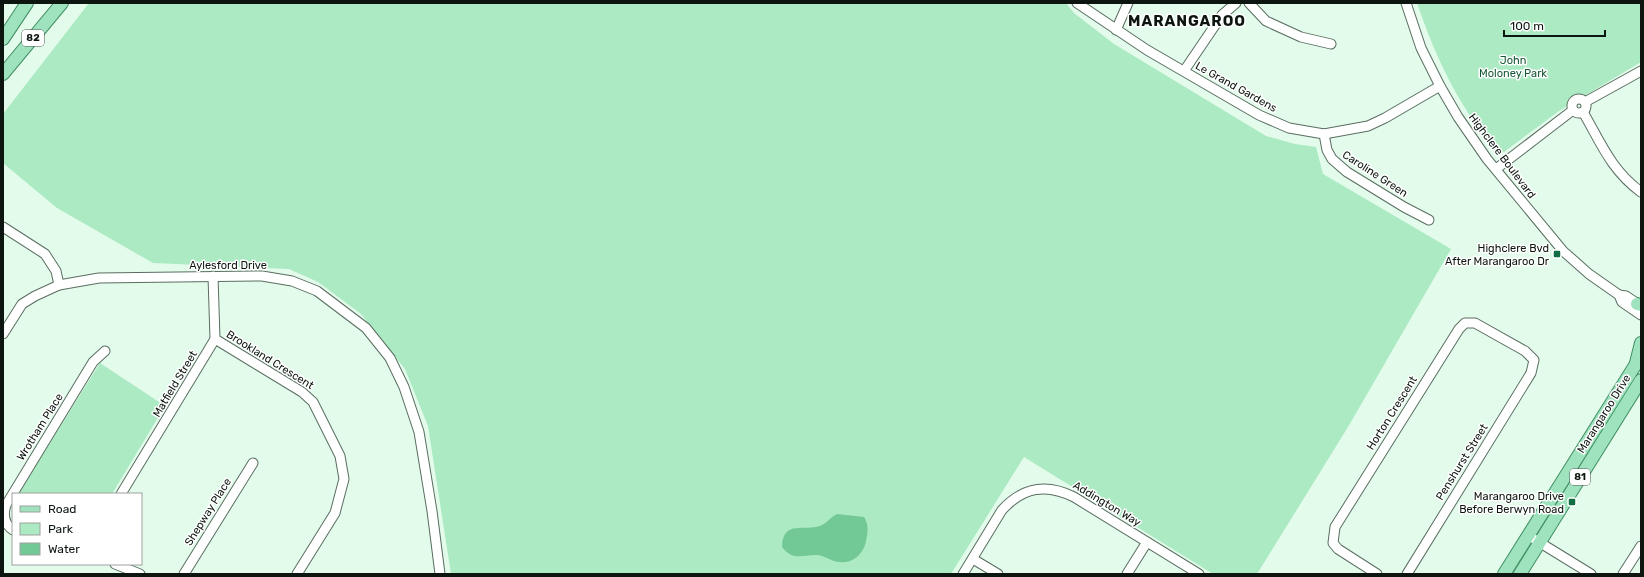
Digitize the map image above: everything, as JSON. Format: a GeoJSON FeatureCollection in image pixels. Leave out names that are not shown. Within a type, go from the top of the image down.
{"type":"FeatureCollection","features":[{"type":"Feature","properties":{"kind":"main road","name":"82"},"geometry":{"type":"LineString","coordinates":[[3,39],[27,3]]}},
{"type":"Feature","properties":{"kind":"main road","name":"82"},"geometry":{"type":"LineString","coordinates":[[3,74],[62,3]]}},
{"type":"Feature","properties":{"kind":"main road","name":"Marangaroo Drive"},"geometry":{"type":"LineString","coordinates":[[1504,574],[1638,360],[1641,343]]}},
{"type":"Feature","properties":{"kind":"main road","name":"Marangaroo Drive"},"geometry":{"type":"LineString","coordinates":[[1520,574],[1641,380]]}},
{"type":"Feature","properties":{"kind":"street","name":"Le Grand Gardens"},"geometry":{"type":"LineString","coordinates":[[1077,3],[1116,30],[1258,115],[1289,128],[1324,134],[1368,126],[1385,118],[1440,86]]}},
{"type":"Feature","properties":{"kind":"street"},"geometry":{"type":"LineString","coordinates":[[1116,30],[1128,3]]}},
{"type":"Feature","properties":{"kind":"street"},"geometry":{"type":"LineString","coordinates":[[1184,71],[1222,15],[1236,3]]}},
{"type":"Feature","properties":{"kind":"street"},"geometry":{"type":"LineString","coordinates":[[1248,3],[1266,21],[1301,37],[1331,44]]}},
{"type":"Feature","properties":{"kind":"street","name":"Highclere Boulevard"},"geometry":{"type":"LineString","coordinates":[[1406,3],[1421,48],[1440,86],[1458,117],[1496,169],[1563,251],[1589,274],[1619,296],[1622,302],[1641,315]]}},
{"type":"Feature","properties":{"kind":"street"},"geometry":{"type":"LineString","coordinates":[[1585,102],[1641,72]]}},
{"type":"Feature","properties":{"kind":"street"},"geometry":{"type":"LineString","coordinates":[[1573,110],[1572,104],[1575,99],[1581,99],[1585,102],[1586,108],[1583,112]]}},
{"type":"Feature","properties":{"kind":"street"},"geometry":{"type":"LineString","coordinates":[[1496,169],[1573,110]]}},
{"type":"Feature","properties":{"kind":"street"},"geometry":{"type":"LineString","coordinates":[[1573,110],[1578,113],[1583,112]]}},
{"type":"Feature","properties":{"kind":"street"},"geometry":{"type":"LineString","coordinates":[[1583,112],[1611,163],[1629,183],[1641,192]]}},
{"type":"Feature","properties":{"kind":"street","name":"Caroline Green"},"geometry":{"type":"LineString","coordinates":[[1324,134],[1327,150],[1332,160],[1348,172],[1404,207],[1429,220]]}},
{"type":"Feature","properties":{"kind":"street"},"geometry":{"type":"LineString","coordinates":[[3,227],[45,254],[56,271],[59,284]]}},
{"type":"Feature","properties":{"kind":"street"},"geometry":{"type":"LineString","coordinates":[[213,276],[215,339]]}},
{"type":"Feature","properties":{"kind":"street","name":"Aylesford Drive"},"geometry":{"type":"LineString","coordinates":[[3,334],[22,304],[59,284],[99,278],[262,276],[292,280],[317,291],[366,328],[390,358],[404,387],[419,432],[440,574]]}},
{"type":"Feature","properties":{"kind":"street","name":"Highclere Boulevard"},"geometry":{"type":"LineString","coordinates":[[1619,296],[1626,296],[1640,305]]}},
{"type":"Feature","properties":{"kind":"street","name":"Horton Crescent"},"geometry":{"type":"LineString","coordinates":[[1377,574],[1338,549],[1333,543],[1335,527],[1459,329],[1465,323],[1475,323],[1525,351],[1534,360]]}},
{"type":"Feature","properties":{"kind":"street","name":"Matfield Street"},"geometry":{"type":"LineString","coordinates":[[122,493],[215,339]]}},
{"type":"Feature","properties":{"kind":"street","name":"Brookland Crescent"},"geometry":{"type":"LineString","coordinates":[[215,339],[302,392],[313,402],[340,456],[344,479],[335,513],[297,574]]}},
{"type":"Feature","properties":{"kind":"street","name":"Wrotham Place"},"geometry":{"type":"LineString","coordinates":[[13,493],[94,362],[105,350]]}},
{"type":"Feature","properties":{"kind":"street","name":"Penshurst Street"},"geometry":{"type":"LineString","coordinates":[[1407,574],[1531,373],[1534,360]]}},
{"type":"Feature","properties":{"kind":"street","name":"Shepway Place"},"geometry":{"type":"LineString","coordinates":[[184,574],[253,463]]}},
{"type":"Feature","properties":{"kind":"street","name":"Addington Way"},"geometry":{"type":"LineString","coordinates":[[963,574],[975,560],[1011,507],[1028,496],[1043,493],[1057,495],[1071,500],[1199,574]]}},
{"type":"Feature","properties":{"kind":"street","name":"Wrotham Place"},"geometry":{"type":"LineString","coordinates":[[12,495],[6,505],[4,513],[5,520],[12,529]]}},
{"type":"Feature","properties":{"kind":"street"},"geometry":{"type":"LineString","coordinates":[[1528,536],[1591,574]]}},
{"type":"Feature","properties":{"kind":"street"},"geometry":{"type":"LineString","coordinates":[[1127,574],[1146,544]]}},
{"type":"Feature","properties":{"kind":"street","name":"Addington Way"},"geometry":{"type":"LineString","coordinates":[[1146,544],[1190,574]]}},
{"type":"Feature","properties":{"kind":"street"},"geometry":{"type":"LineString","coordinates":[[1623,574],[1641,546]]}},
{"type":"Feature","properties":{"kind":"street"},"geometry":{"type":"LineString","coordinates":[[975,560],[998,574]]}},
{"type":"Feature","properties":{"kind":"street","name":"Addington Way"},"geometry":{"type":"LineString","coordinates":[[968,574],[975,560]]}},
{"type":"Feature","properties":{"kind":"street"},"geometry":{"type":"LineString","coordinates":[[118,565],[140,574]]}},
{"type":"Feature","properties":{"kind":"green space"},"geometry":{"type":"Polygon","coordinates":[[[89,3],[1066,3],[1074,13],[1114,44],[1266,136],[1295,144],[1316,147],[1323,174],[1451,249],[1348,427],[1257,574],[1213,574],[1024,457],[951,574],[451,574],[428,426],[405,369],[361,314],[318,282],[289,269],[153,263],[57,208],[3,163],[3,114],[89,3]]]}},
{"type":"Feature","properties":{"kind":"green space","name":"John Moloney Park"},"geometry":{"type":"Polygon","coordinates":[[[1417,3],[1641,3],[1641,62],[1559,111],[1504,152],[1497,153],[1491,147],[1467,112],[1442,67],[1417,3]]]}},
{"type":"Feature","properties":{"kind":"green space"},"geometry":{"type":"Polygon","coordinates":[[[100,363],[165,406],[113,493],[19,493],[100,363]]]}},
{"type":"Feature","properties":{"kind":"water"},"geometry":{"type":"Polygon","coordinates":[[[837,514],[864,517],[867,523],[868,532],[865,545],[857,557],[849,561],[840,562],[819,555],[794,556],[782,547],[783,538],[786,532],[791,529],[809,528],[822,525],[837,514]]]}},
{"type":"Feature","properties":{"kind":"place","name":"Highclere Bvd After Marangaroo Dr"},"geometry":{"type":"Point","coordinates":[1557,254]}},
{"type":"Feature","properties":{"kind":"place","name":"Marangaroo Drive Before Berwyn Road"},"geometry":{"type":"Point","coordinates":[1572,502]}},
{"type":"Feature","properties":{"kind":"district","name":"MARANGAROO"},"geometry":{"type":"Point","coordinates":[1187,21]}}]}
